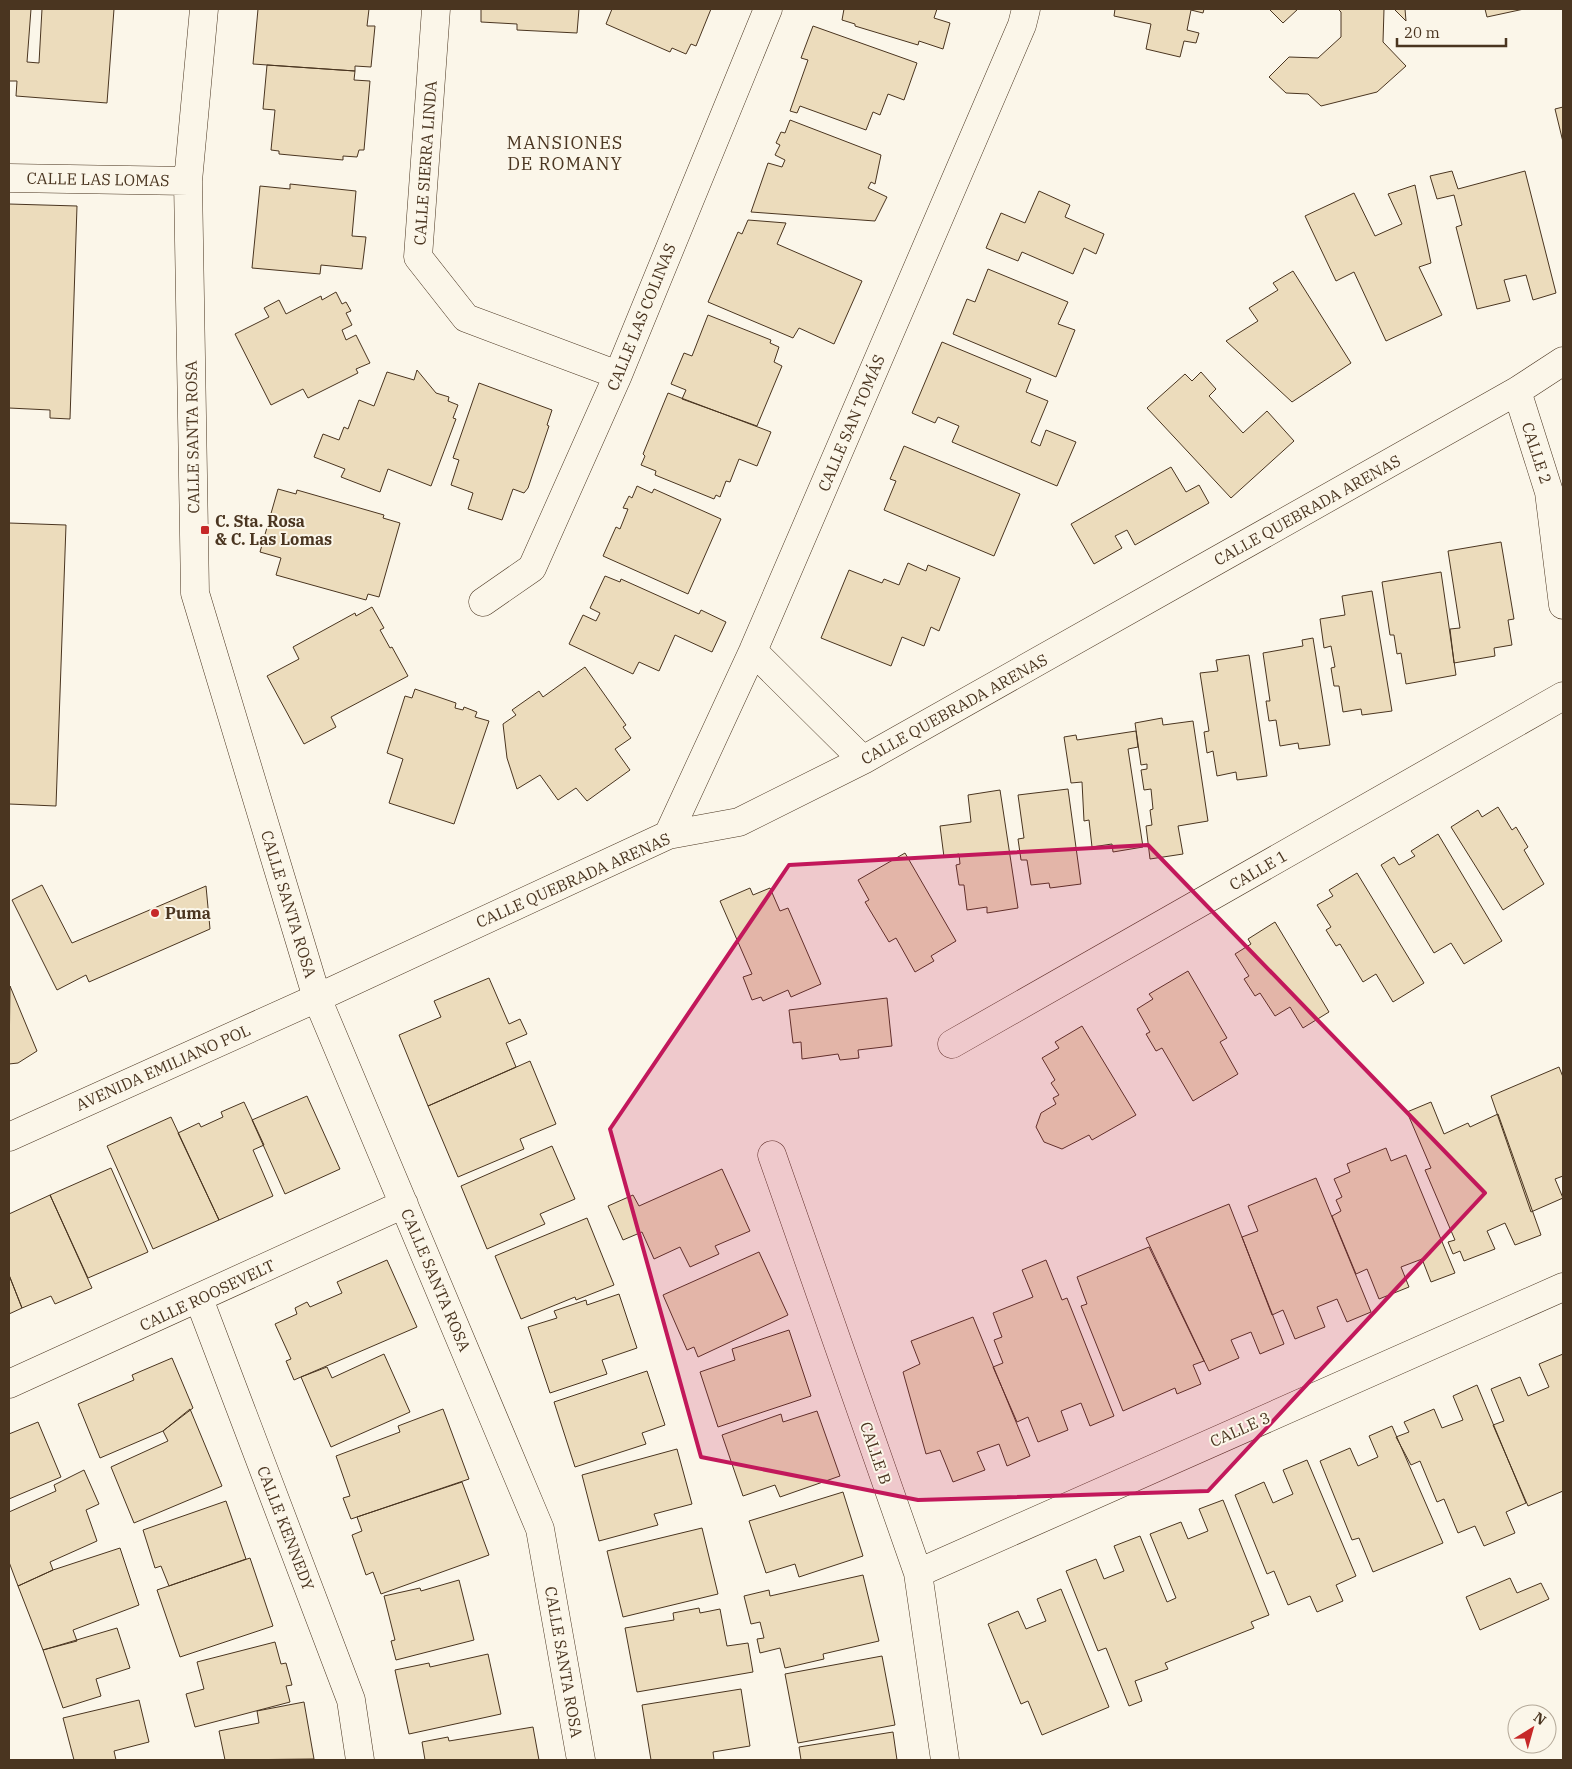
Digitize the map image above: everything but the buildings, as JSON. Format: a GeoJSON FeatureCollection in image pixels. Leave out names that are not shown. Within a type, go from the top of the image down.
{"type":"FeatureCollection","features":[{"type":"Feature","properties":{"kind":"street","name":"CALLE SANTA ROSA"},"geometry":{"type":"LineString","coordinates":[[204,9],[188,181],[195,593],[317,998],[540,1529],[581,1760]]}},
{"type":"Feature","properties":{"kind":"street","name":"CALLE SIERRA LINDA"},"geometry":{"type":"LineString","coordinates":[[436,9],[418,257],[466,318],[618,375]]}},
{"type":"Feature","properties":{"kind":"street","name":"CALLE LAS COLINAS"},"geometry":{"type":"LineString","coordinates":[[483,602],[532,568],[618,375],[768,9]]}},
{"type":"Feature","properties":{"kind":"street","name":"CALLE SAN TOMÁS"},"geometry":{"type":"LineString","coordinates":[[668,835],[753,651],[1014,43],[1026,9]]}},
{"type":"Feature","properties":{"kind":"street","name":"CALLE LAS LOMAS"},"geometry":{"type":"LineString","coordinates":[[9,178],[188,181]]}},
{"type":"Feature","properties":{"kind":"street","name":"CALLE QUEBRADA ARENAS"},"geometry":{"type":"LineString","coordinates":[[317,998],[668,835],[739,822],[863,760],[1517,391],[1563,362]]}},
{"type":"Feature","properties":{"kind":"street","name":"CALLE 2"},"geometry":{"type":"LineString","coordinates":[[1517,391],[1549,492],[1563,605]]}},
{"type":"Feature","properties":{"kind":"street"},"geometry":{"type":"LineString","coordinates":[[753,651],[863,760]]}},
{"type":"Feature","properties":{"kind":"street","name":"CALLE 1"},"geometry":{"type":"LineString","coordinates":[[952,1044],[1563,696]]}},
{"type":"Feature","properties":{"kind":"street","name":"AVENIDA EMILIANO POL"},"geometry":{"type":"LineString","coordinates":[[9,1137],[317,998]]}},
{"type":"Feature","properties":{"kind":"street","name":"CALLE B"},"geometry":{"type":"LineString","coordinates":[[772,1155],[918,1573],[945,1760]]}},
{"type":"Feature","properties":{"kind":"street","name":"CALLE ROOSEVELT"},"geometry":{"type":"LineString","coordinates":[[9,1384],[404,1204]]}},
{"type":"Feature","properties":{"kind":"street","name":"CALLE 3"},"geometry":{"type":"LineString","coordinates":[[918,1573],[1563,1287]]}},
{"type":"Feature","properties":{"kind":"street","name":"CALLE KENNEDY"},"geometry":{"type":"LineString","coordinates":[[199,1299],[351,1700],[360,1760]]}},
{"type":"Feature","properties":{"kind":"highlighted area"},"geometry":{"type":"Polygon","coordinates":[[[1148,845],[1485,1193],[1208,1491],[918,1500],[701,1457],[610,1129],[789,865],[1148,845]]]}},
{"type":"Feature","properties":{"kind":"place","name":"C. Sta. Rosa & C. Las Lomas"},"geometry":{"type":"Point","coordinates":[205,530]}},
{"type":"Feature","properties":{"kind":"place","name":"Puma"},"geometry":{"type":"Point","coordinates":[155,913]}},
{"type":"Feature","properties":{"kind":"district","name":"MANSIONES DE ROMANY"},"geometry":{"type":"Point","coordinates":[565,152]}}]}
